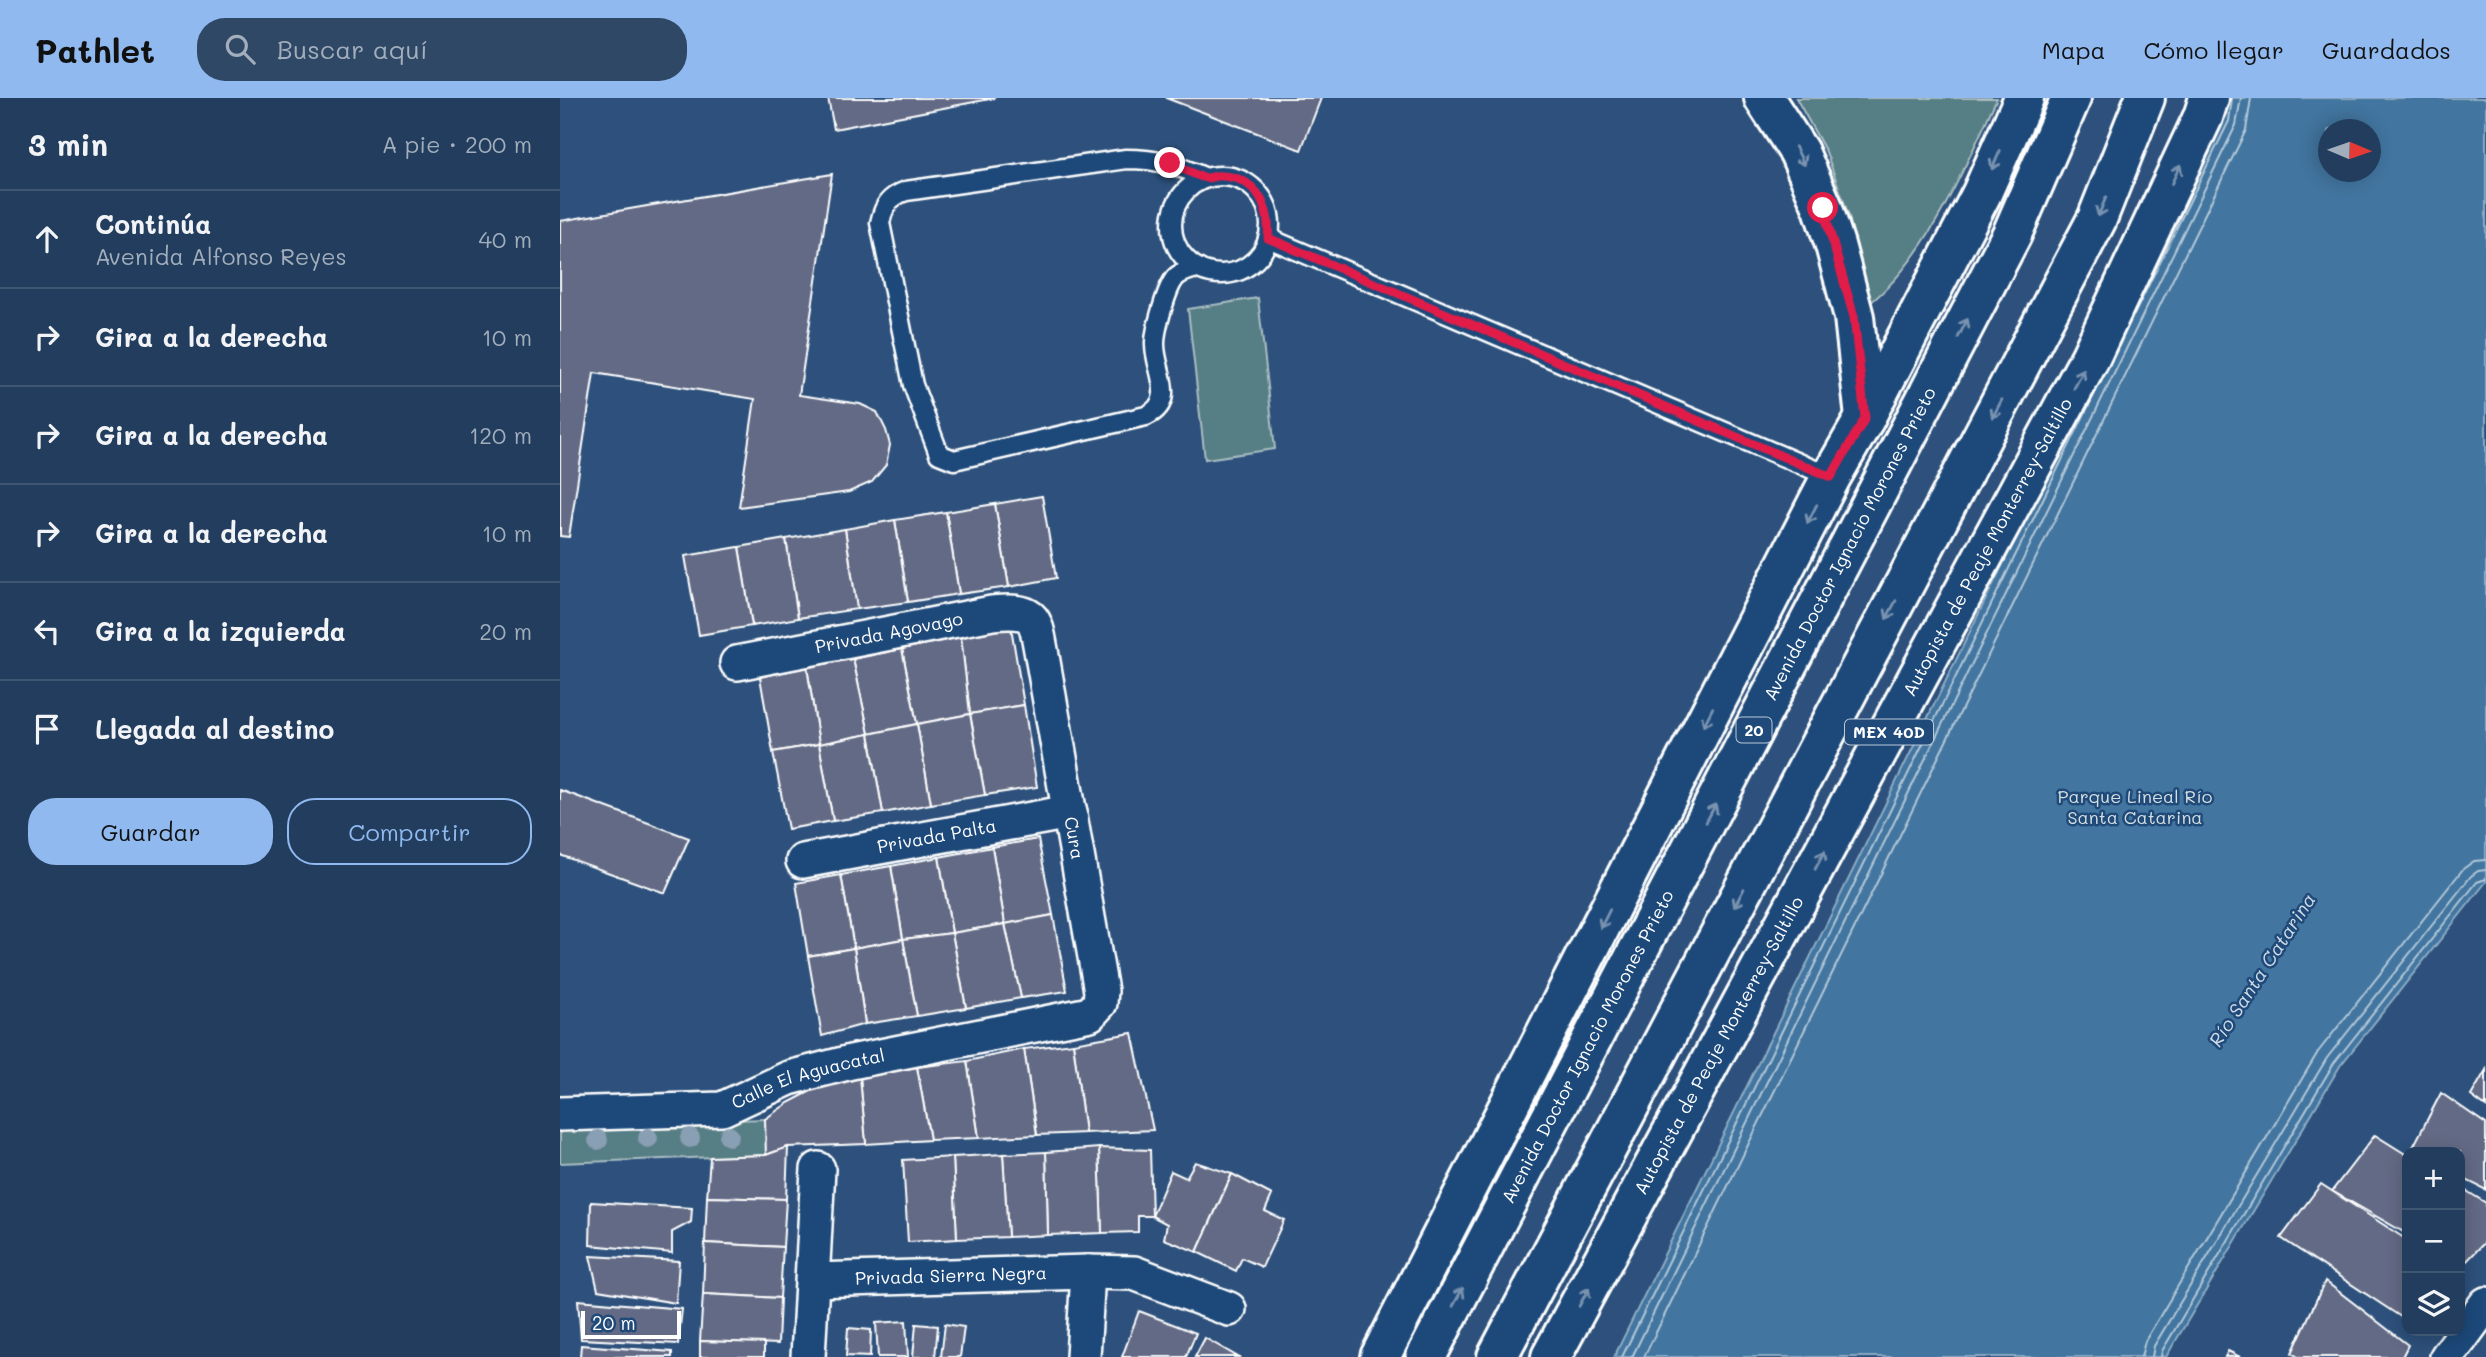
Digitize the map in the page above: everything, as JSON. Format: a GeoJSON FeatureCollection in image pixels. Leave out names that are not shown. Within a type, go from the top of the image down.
{"type":"FeatureCollection","features":[{"type":"Feature","properties":{"kind":"main road"},"geometry":{"type":"LineString","coordinates":[[1764,98],[1799,152],[1823,208],[1835,245],[1854,317],[1865,418]]}},
{"type":"Feature","properties":{"kind":"main road","name":"20"},"geometry":{"type":"LineString","coordinates":[[1380,1357],[1831,477],[1865,418],[1982,193],[2024,98]]}},
{"type":"Feature","properties":{"kind":"main road","name":"Avenida Doctor Ignacio Morones Prieto"},"geometry":{"type":"LineString","coordinates":[[1426,1357],[2012,234],[2071,98]]}},
{"type":"Feature","properties":{"kind":"main road","name":"MEX 40D"},"geometry":{"type":"LineString","coordinates":[[1497,1357],[2097,219],[2145,98]]}},
{"type":"Feature","properties":{"kind":"main road","name":"Autopista de Peaje Monterrey-Saltillo"},"geometry":{"type":"LineString","coordinates":[[1551,1357],[2090,359],[2203,117],[2209,98]]}},
{"type":"Feature","properties":{"kind":"street","name":"Privada Agovago"},"geometry":{"type":"LineString","coordinates":[[737,663],[992,613],[1017,611],[1028,615],[1036,624]]}},
{"type":"Feature","properties":{"kind":"street","name":"Cura"},"geometry":{"type":"LineString","coordinates":[[1036,624],[1101,991],[1100,1003],[1090,1014],[1056,1022]]}},
{"type":"Feature","properties":{"kind":"street","name":"Privada Palta"},"geometry":{"type":"LineString","coordinates":[[803,861],[1070,812]]}},
{"type":"Feature","properties":{"kind":"street","name":"Calle El Aguacatal"},"geometry":{"type":"LineString","coordinates":[[560,1114],[722,1109],[789,1078],[851,1062],[1056,1022]]}},
{"type":"Feature","properties":{"kind":"street"},"geometry":{"type":"LineString","coordinates":[[808,1357],[818,1168]]}},
{"type":"Feature","properties":{"kind":"street"},"geometry":{"type":"LineString","coordinates":[[1083,1357],[1088,1272]]}},
{"type":"Feature","properties":{"kind":"street","name":"Privada Sierra Negra"},"geometry":{"type":"LineString","coordinates":[[813,1280],[1134,1273],[1228,1309]]}},
{"type":"Feature","properties":{"kind":"street"},"geometry":{"type":"LineString","coordinates":[[2447,1357],[2486,1304]]}},
{"type":"Feature","properties":{"kind":"lane"},"geometry":{"type":"LineString","coordinates":[[1196,268],[1177,276],[1166,297],[1155,343],[1164,393],[1155,412],[954,460],[939,454],[913,385],[880,223],[883,210],[892,197],[906,191],[1126,159],[1170,163],[1206,178]]}},
{"type":"Feature","properties":{"kind":"lane"},"geometry":{"type":"LineString","coordinates":[[1221,175],[1236,178],[1254,190],[1267,208],[1270,223],[1268,238],[1252,263],[1239,271],[1210,273],[1196,268],[1184,257],[1175,243],[1173,211],[1192,185],[1221,175]]}},
{"type":"Feature","properties":{"kind":"lane"},"geometry":{"type":"LineString","coordinates":[[1268,238],[1831,477]]}},
{"type":"Feature","properties":{"kind":"green space"},"geometry":{"type":"Polygon","coordinates":[[[1796,98],[1997,98],[1944,208],[1910,261],[1891,284],[1870,303],[1860,289],[1849,216],[1826,152],[1796,98]]]}},
{"type":"Feature","properties":{"kind":"green space"},"geometry":{"type":"Polygon","coordinates":[[[1258,298],[1275,449],[1205,459],[1188,309],[1258,298]]]}},
{"type":"Feature","properties":{"kind":"green space"},"geometry":{"type":"Polygon","coordinates":[[[765,1119],[766,1155],[560,1163],[560,1126],[765,1119]]]}},
{"type":"Feature","properties":{"kind":"water","name":"Río Santa Catarina"},"geometry":{"type":"Polygon","coordinates":[[[2225,98],[2486,98],[2486,882],[2340,1066],[2166,1357],[1614,1357],[2222,118],[2225,98]]]}},
{"type":"Feature","properties":{"kind":"building"},"geometry":{"type":"Polygon","coordinates":[[[828,98],[995,98],[834,129],[828,98]]]}},
{"type":"Feature","properties":{"kind":"building"},"geometry":{"type":"Polygon","coordinates":[[[1166,98],[1321,98],[1301,150],[1166,98]]]}},
{"type":"Feature","properties":{"kind":"building"},"geometry":{"type":"Polygon","coordinates":[[[832,174],[799,395],[860,404],[877,412],[890,445],[886,465],[872,482],[849,492],[739,507],[755,399],[594,373],[569,537],[560,536],[560,221],[832,174]]]}},
{"type":"Feature","properties":{"kind":"building"},"geometry":{"type":"Polygon","coordinates":[[[1042,496],[1056,578],[1009,587],[995,504],[1042,496]]]}},
{"type":"Feature","properties":{"kind":"building"},"geometry":{"type":"Polygon","coordinates":[[[995,504],[1009,587],[959,594],[946,512],[995,504]]]}},
{"type":"Feature","properties":{"kind":"building"},"geometry":{"type":"Polygon","coordinates":[[[946,512],[959,594],[908,602],[895,520],[946,512]]]}},
{"type":"Feature","properties":{"kind":"building"},"geometry":{"type":"Polygon","coordinates":[[[895,520],[908,602],[857,609],[845,529],[895,520]]]}},
{"type":"Feature","properties":{"kind":"building"},"geometry":{"type":"Polygon","coordinates":[[[845,529],[857,609],[798,618],[786,539],[845,529]]]}},
{"type":"Feature","properties":{"kind":"building"},"geometry":{"type":"Polygon","coordinates":[[[786,539],[798,618],[752,626],[739,547],[786,539]]]}},
{"type":"Feature","properties":{"kind":"building"},"geometry":{"type":"Polygon","coordinates":[[[739,547],[752,626],[699,635],[685,556],[739,547]]]}},
{"type":"Feature","properties":{"kind":"building"},"geometry":{"type":"Polygon","coordinates":[[[1011,627],[1024,705],[970,714],[961,637],[1011,627]]]}},
{"type":"Feature","properties":{"kind":"building"},"geometry":{"type":"Polygon","coordinates":[[[961,637],[970,714],[917,724],[902,649],[961,637]]]}},
{"type":"Feature","properties":{"kind":"building"},"geometry":{"type":"Polygon","coordinates":[[[902,649],[917,724],[869,734],[853,659],[902,649]]]}},
{"type":"Feature","properties":{"kind":"building"},"geometry":{"type":"Polygon","coordinates":[[[853,659],[869,734],[819,744],[807,667],[853,659]]]}},
{"type":"Feature","properties":{"kind":"building"},"geometry":{"type":"Polygon","coordinates":[[[807,667],[819,744],[773,752],[760,677],[807,667]]]}},
{"type":"Feature","properties":{"kind":"building"},"geometry":{"type":"Polygon","coordinates":[[[1024,705],[1037,787],[985,795],[970,714],[1024,705]]]}},
{"type":"Feature","properties":{"kind":"building"},"geometry":{"type":"Polygon","coordinates":[[[970,714],[985,795],[931,804],[917,724],[970,714]]]}},
{"type":"Feature","properties":{"kind":"building"},"geometry":{"type":"Polygon","coordinates":[[[917,724],[931,804],[883,813],[869,734],[917,724]]]}},
{"type":"Feature","properties":{"kind":"building"},"geometry":{"type":"Polygon","coordinates":[[[869,734],[883,813],[833,821],[819,744],[869,734]]]}},
{"type":"Feature","properties":{"kind":"building"},"geometry":{"type":"Polygon","coordinates":[[[819,744],[833,821],[788,829],[773,752],[819,744]]]}},
{"type":"Feature","properties":{"kind":"building"},"geometry":{"type":"Polygon","coordinates":[[[560,790],[689,838],[665,893],[560,855],[560,790]]]}},
{"type":"Feature","properties":{"kind":"building"},"geometry":{"type":"Polygon","coordinates":[[[1038,839],[1053,915],[1005,924],[992,847],[1038,839]]]}},
{"type":"Feature","properties":{"kind":"building"},"geometry":{"type":"Polygon","coordinates":[[[992,847],[1005,924],[952,933],[939,857],[992,847]]]}},
{"type":"Feature","properties":{"kind":"building"},"geometry":{"type":"Polygon","coordinates":[[[939,857],[952,933],[903,939],[891,866],[939,857]]]}},
{"type":"Feature","properties":{"kind":"building"},"geometry":{"type":"Polygon","coordinates":[[[891,866],[903,939],[854,948],[841,875],[891,866]]]}},
{"type":"Feature","properties":{"kind":"building"},"geometry":{"type":"Polygon","coordinates":[[[841,875],[854,948],[808,956],[796,883],[841,875]]]}},
{"type":"Feature","properties":{"kind":"building"},"geometry":{"type":"Polygon","coordinates":[[[1053,915],[1067,991],[1021,998],[1005,924],[1053,915]]]}},
{"type":"Feature","properties":{"kind":"building"},"geometry":{"type":"Polygon","coordinates":[[[1005,924],[1021,998],[966,1008],[952,933],[1005,924]]]}},
{"type":"Feature","properties":{"kind":"building"},"geometry":{"type":"Polygon","coordinates":[[[952,933],[966,1008],[917,1016],[903,939],[952,933]]]}},
{"type":"Feature","properties":{"kind":"building"},"geometry":{"type":"Polygon","coordinates":[[[903,939],[917,1016],[865,1024],[854,948],[903,939]]]}},
{"type":"Feature","properties":{"kind":"building"},"geometry":{"type":"Polygon","coordinates":[[[854,948],[865,1024],[822,1036],[808,956],[854,948]]]}},
{"type":"Feature","properties":{"kind":"building"},"geometry":{"type":"Polygon","coordinates":[[[1132,1033],[1153,1130],[1085,1133],[1073,1043],[1132,1033]]]}},
{"type":"Feature","properties":{"kind":"building"},"geometry":{"type":"Polygon","coordinates":[[[1073,1043],[1085,1133],[1037,1135],[1024,1049],[1073,1043]]]}},
{"type":"Feature","properties":{"kind":"building"},"geometry":{"type":"Polygon","coordinates":[[[1024,1049],[1037,1135],[979,1138],[967,1061],[1024,1049]]]}},
{"type":"Feature","properties":{"kind":"building"},"geometry":{"type":"Polygon","coordinates":[[[967,1061],[979,1138],[930,1140],[917,1067],[967,1061]]]}},
{"type":"Feature","properties":{"kind":"building"},"geometry":{"type":"Polygon","coordinates":[[[917,1067],[930,1140],[866,1144],[860,1077],[917,1067]]]}},
{"type":"Feature","properties":{"kind":"building"},"geometry":{"type":"Polygon","coordinates":[[[2486,1070],[2486,1107],[2471,1096],[2486,1070]]]}},
{"type":"Feature","properties":{"kind":"building"},"geometry":{"type":"Polygon","coordinates":[[[860,1077],[866,1144],[788,1147],[766,1155],[765,1119],[813,1090],[860,1077]]]}},
{"type":"Feature","properties":{"kind":"building"},"geometry":{"type":"Polygon","coordinates":[[[2441,1093],[2486,1124],[2486,1190],[2465,1180],[2465,1147],[2413,1147],[2441,1093]]]}},
{"type":"Feature","properties":{"kind":"building"},"geometry":{"type":"Polygon","coordinates":[[[2375,1135],[2402,1152],[2402,1231],[2332,1191],[2375,1135]]]}},
{"type":"Feature","properties":{"kind":"building"},"geometry":{"type":"Polygon","coordinates":[[[788,1147],[786,1199],[707,1197],[710,1157],[766,1155],[788,1147]]]}},
{"type":"Feature","properties":{"kind":"building"},"geometry":{"type":"Polygon","coordinates":[[[1099,1148],[1150,1150],[1152,1216],[1138,1216],[1138,1232],[1102,1233],[1099,1148]]]}},
{"type":"Feature","properties":{"kind":"building"},"geometry":{"type":"Polygon","coordinates":[[[1099,1148],[1102,1233],[1048,1235],[1046,1152],[1099,1148]]]}},
{"type":"Feature","properties":{"kind":"building"},"geometry":{"type":"Polygon","coordinates":[[[1046,1152],[1048,1235],[1008,1237],[1003,1154],[1046,1152]]]}},
{"type":"Feature","properties":{"kind":"building"},"geometry":{"type":"Polygon","coordinates":[[[1003,1154],[1008,1237],[957,1239],[953,1157],[1003,1154]]]}},
{"type":"Feature","properties":{"kind":"building"},"geometry":{"type":"Polygon","coordinates":[[[953,1157],[957,1239],[908,1242],[903,1160],[953,1157]]]}},
{"type":"Feature","properties":{"kind":"building"},"geometry":{"type":"Polygon","coordinates":[[[1195,1162],[1232,1174],[1197,1252],[1164,1239],[1167,1224],[1152,1216],[1171,1171],[1186,1178],[1195,1162]]]}},
{"type":"Feature","properties":{"kind":"building"},"geometry":{"type":"Polygon","coordinates":[[[1232,1174],[1272,1195],[1265,1211],[1284,1220],[1262,1267],[1242,1258],[1236,1271],[1197,1252],[1232,1174]]]}},
{"type":"Feature","properties":{"kind":"building"},"geometry":{"type":"Polygon","coordinates":[[[2321,1184],[2402,1237],[2402,1318],[2281,1238],[2321,1184]]]}},
{"type":"Feature","properties":{"kind":"building"},"geometry":{"type":"Polygon","coordinates":[[[2465,1190],[2486,1203],[2486,1241],[2465,1263],[2465,1190]]]}},
{"type":"Feature","properties":{"kind":"building"},"geometry":{"type":"Polygon","coordinates":[[[707,1197],[786,1199],[783,1247],[705,1243],[707,1197]]]}},
{"type":"Feature","properties":{"kind":"building"},"geometry":{"type":"Polygon","coordinates":[[[591,1202],[692,1208],[691,1222],[672,1232],[672,1253],[590,1245],[591,1202]]]}},
{"type":"Feature","properties":{"kind":"building"},"geometry":{"type":"Polygon","coordinates":[[[705,1243],[783,1247],[780,1298],[703,1294],[705,1243]]]}},
{"type":"Feature","properties":{"kind":"building"},"geometry":{"type":"Polygon","coordinates":[[[590,1256],[679,1261],[676,1303],[598,1290],[590,1256]]]}},
{"type":"Feature","properties":{"kind":"building"},"geometry":{"type":"Polygon","coordinates":[[[2325,1281],[2408,1345],[2402,1357],[2298,1357],[2292,1353],[2325,1281]]]}},
{"type":"Feature","properties":{"kind":"building"},"geometry":{"type":"Polygon","coordinates":[[[703,1294],[780,1298],[778,1344],[700,1341],[703,1294]]]}},
{"type":"Feature","properties":{"kind":"building"},"geometry":{"type":"Polygon","coordinates":[[[578,1300],[682,1309],[678,1344],[581,1339],[578,1300]]]}},
{"type":"Feature","properties":{"kind":"building"},"geometry":{"type":"Polygon","coordinates":[[[1139,1311],[1196,1333],[1186,1357],[1122,1357],[1139,1311]]]}},
{"type":"Feature","properties":{"kind":"building"},"geometry":{"type":"Polygon","coordinates":[[[906,1321],[908,1357],[878,1357],[876,1323],[906,1321]]]}},
{"type":"Feature","properties":{"kind":"building"},"geometry":{"type":"Polygon","coordinates":[[[916,1324],[938,1326],[935,1357],[913,1357],[916,1324]]]}},
{"type":"Feature","properties":{"kind":"building"},"geometry":{"type":"Polygon","coordinates":[[[945,1324],[964,1327],[960,1357],[941,1357],[945,1324]]]}},
{"type":"Feature","properties":{"kind":"building"},"geometry":{"type":"Polygon","coordinates":[[[848,1328],[871,1330],[870,1357],[846,1356],[848,1328]]]}},
{"type":"Feature","properties":{"kind":"building"},"geometry":{"type":"Polygon","coordinates":[[[1205,1338],[1238,1357],[1195,1357],[1205,1338]]]}},
{"type":"Feature","properties":{"kind":"building"},"geometry":{"type":"Polygon","coordinates":[[[700,1341],[764,1343],[764,1357],[700,1357],[700,1341]]]}},
{"type":"Feature","properties":{"kind":"building"},"geometry":{"type":"Polygon","coordinates":[[[581,1345],[672,1352],[672,1357],[580,1357],[581,1345]]]}},
{"type":"Feature","properties":{"kind":"building"},"geometry":{"type":"Polygon","coordinates":[[[2228,1351],[2240,1357],[2225,1357],[2228,1351]]]}},
{"type":"Feature","properties":{"kind":"route"},"geometry":{"type":"LineString","coordinates":[[1170,163],[1206,178],[1221,175],[1249,184],[1260,195],[1267,208],[1270,223],[1268,238],[1831,477],[1865,418],[1854,317],[1823,208]]}},
{"type":"Feature","properties":{"kind":"park label","name":"Parque Lineal Río Santa Catarina"},"geometry":{"type":"Point","coordinates":[2135,807]}}]}
